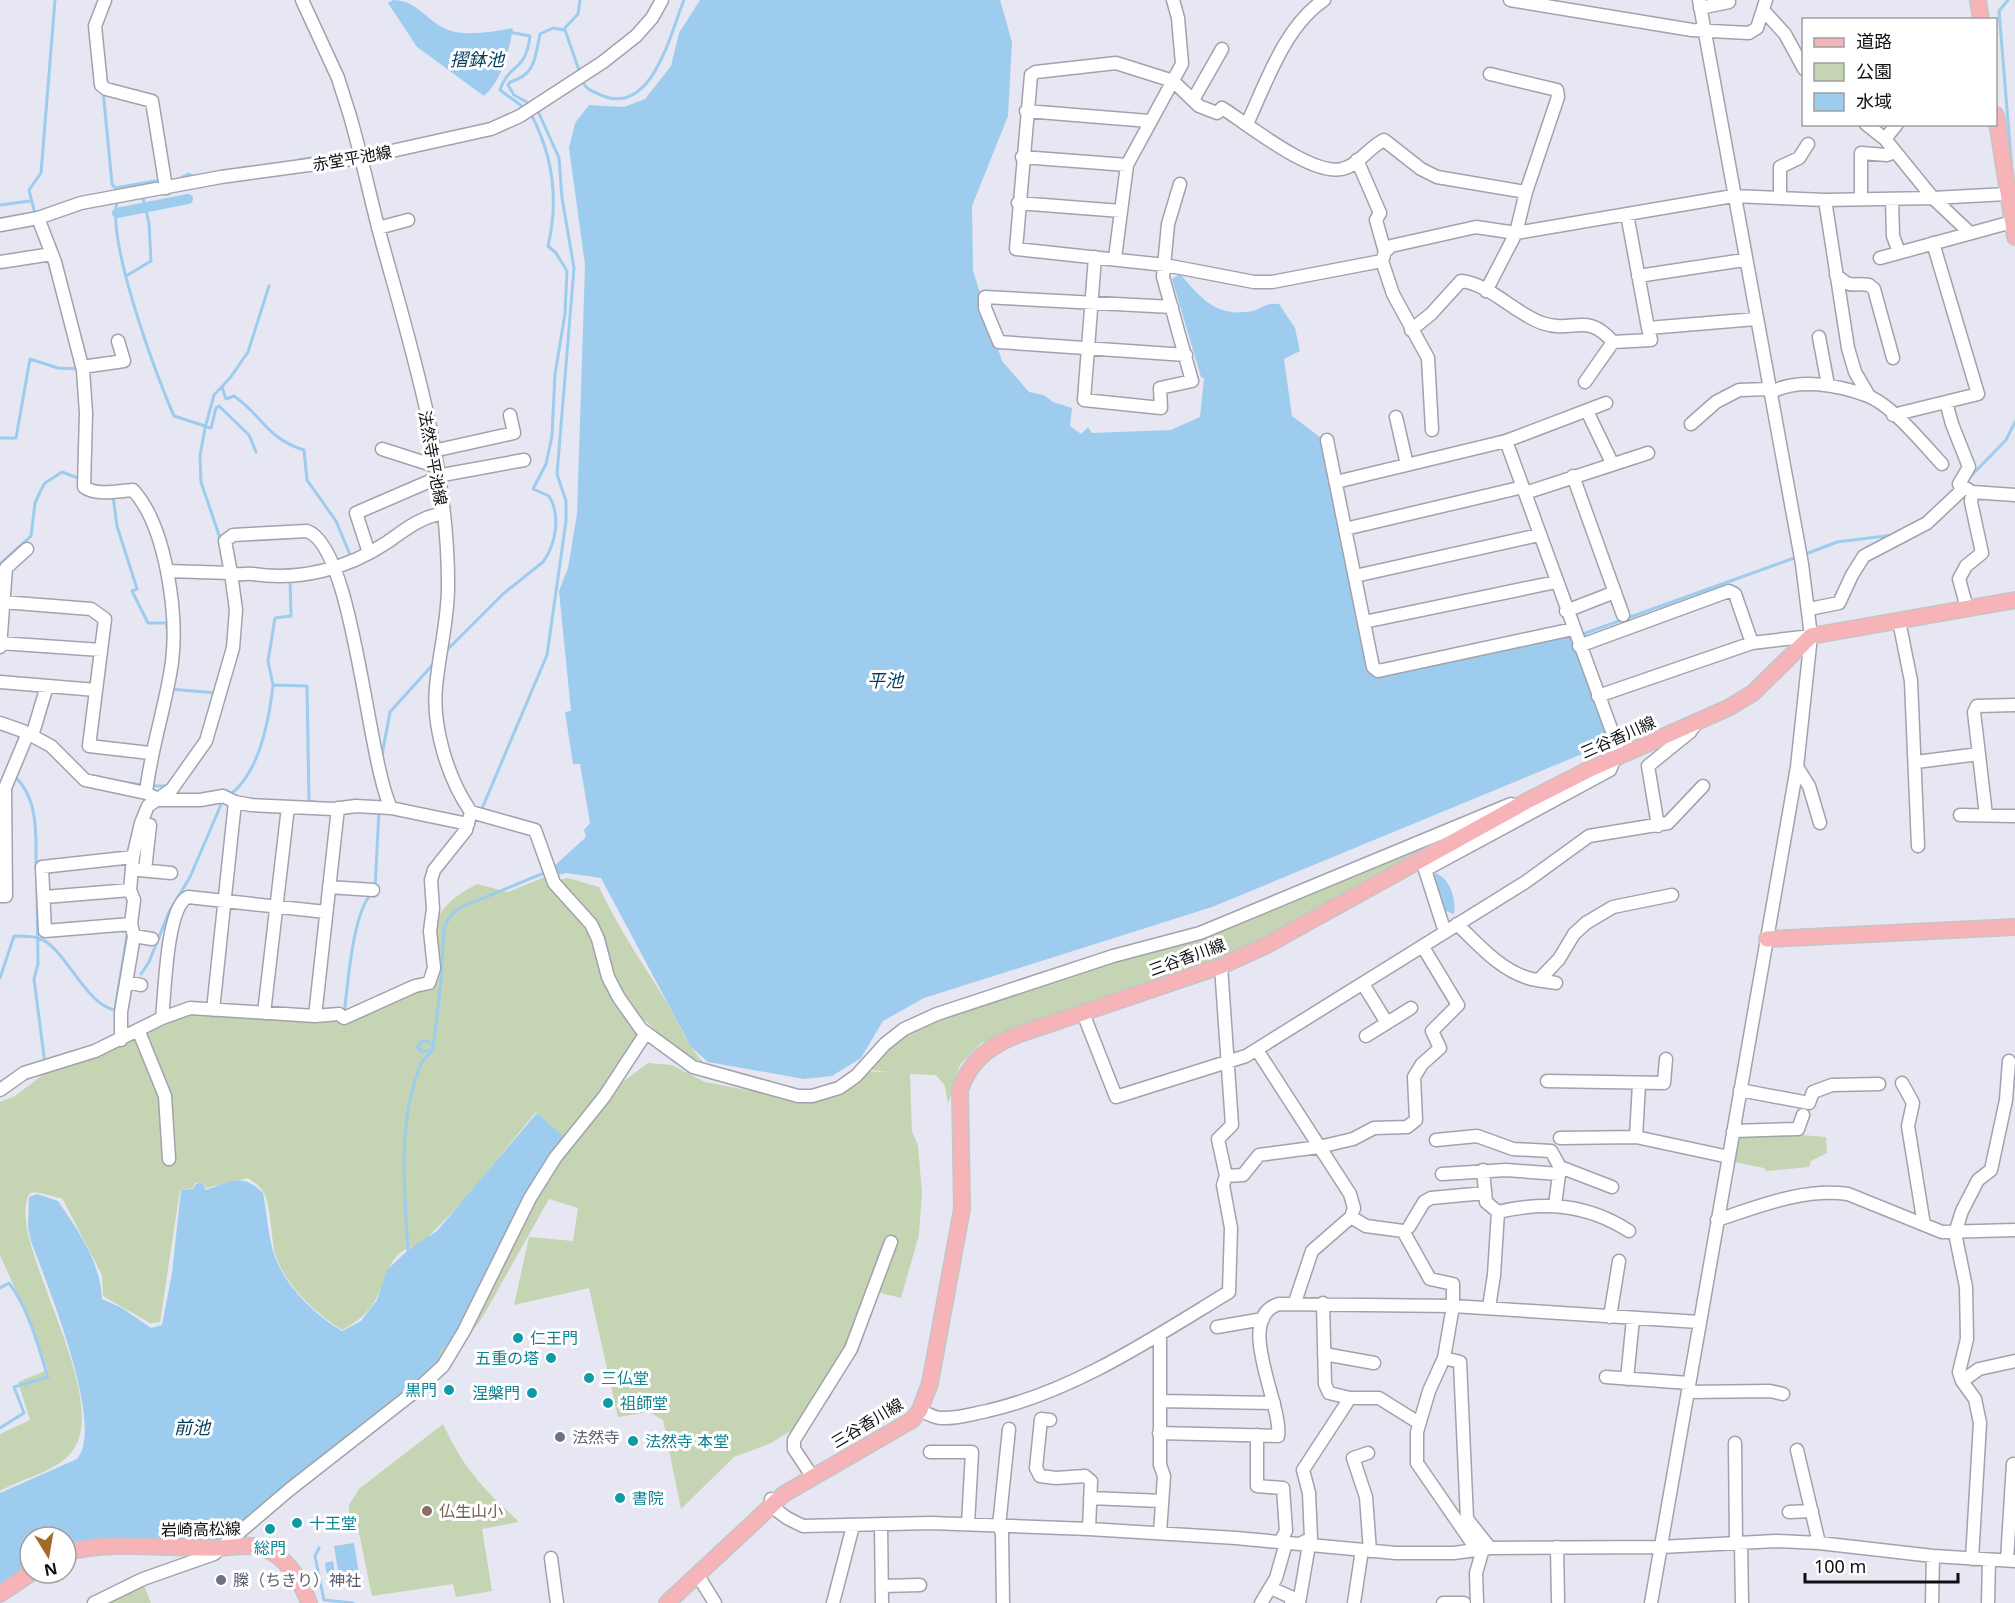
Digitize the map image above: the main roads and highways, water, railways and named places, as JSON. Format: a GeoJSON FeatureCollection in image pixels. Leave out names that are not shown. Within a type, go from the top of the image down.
{"type":"FeatureCollection","features":[{"type":"Feature","properties":{"kind":"main road"},"geometry":{"type":"LineString","coordinates":[[1978,0],[1981,18]]}},
{"type":"Feature","properties":{"kind":"main road"},"geometry":{"type":"LineString","coordinates":[[1997,126],[2014,230]]}},
{"type":"Feature","properties":{"kind":"main road","name":"三谷香川線"},"geometry":{"type":"LineString","coordinates":[[667,1603],[771,1502],[812,1476],[902,1426],[920,1410],[930,1383],[958,1242],[962,1209],[958,1107],[966,1073],[986,1051],[1000,1042],[1221,966],[1268,945],[1527,801],[1753,693],[1812,636],[2015,600]]}},
{"type":"Feature","properties":{"kind":"main road"},"geometry":{"type":"LineString","coordinates":[[1767,939],[2015,927]]}},
{"type":"Feature","properties":{"kind":"main road","name":"岩崎高松線"},"geometry":{"type":"LineString","coordinates":[[78,1550],[88,1548],[220,1548],[253,1545],[265,1548],[296,1575],[309,1603]]}},
{"type":"Feature","properties":{"kind":"main road"},"geometry":{"type":"LineString","coordinates":[[0,1594],[18,1582]]}},
{"type":"Feature","properties":{"kind":"water","name":"摺鉢池"},"geometry":{"type":"Polygon","coordinates":[[[393,0],[407,3],[419,9],[442,27],[458,32],[477,33],[513,28],[500,74],[484,96],[417,47],[388,3],[393,0]]]}},
{"type":"Feature","properties":{"kind":"water","name":"平池"},"geometry":{"type":"Polygon","coordinates":[[[700,0],[1000,0],[1012,42],[1008,116],[972,206],[973,271],[1002,361],[1029,392],[1044,395],[1053,402],[1072,408],[1070,426],[1081,434],[1088,427],[1092,433],[1171,430],[1200,417],[1204,378],[1201,377],[1172,279],[1180,274],[1210,304],[1229,312],[1252,311],[1271,304],[1279,304],[1295,328],[1300,351],[1284,359],[1292,416],[1325,441],[1372,675],[1572,634],[1611,742],[1212,907],[924,998],[883,1021],[861,1058],[832,1076],[804,1079],[708,1062],[691,1047],[601,878],[566,873],[554,876],[552,868],[586,837],[584,830],[590,823],[580,764],[573,764],[565,712],[571,711],[559,591],[568,568],[577,514],[585,265],[569,148],[575,123],[589,105],[624,107],[645,99],[671,66],[679,33],[700,0]]]}},
{"type":"Feature","properties":{"kind":"water"},"geometry":{"type":"Polygon","coordinates":[[[1436,873],[1449,885],[1454,902],[1454,914],[1444,910],[1431,879],[1436,873]]]}},
{"type":"Feature","properties":{"kind":"water","name":"前池"},"geometry":{"type":"Polygon","coordinates":[[[537,1113],[564,1137],[526,1195],[454,1337],[440,1352],[438,1370],[214,1545],[78,1549],[78,1525],[18,1525],[18,1576],[0,1587],[0,1493],[77,1459],[84,1442],[84,1417],[79,1386],[60,1319],[31,1241],[28,1227],[29,1197],[37,1194],[58,1201],[93,1259],[102,1299],[122,1308],[151,1328],[162,1325],[172,1273],[181,1190],[193,1189],[196,1184],[202,1182],[206,1190],[229,1182],[242,1181],[263,1193],[275,1257],[286,1279],[302,1299],[342,1331],[361,1321],[377,1300],[387,1270],[408,1250],[437,1231],[537,1113]]]}},
{"type":"Feature","properties":{"kind":"water"},"geometry":{"type":"Polygon","coordinates":[[[354,1543],[360,1580],[340,1583],[334,1546],[354,1543]]]}},
{"type":"Feature","properties":{"kind":"water"},"geometry":{"type":"Polygon","coordinates":[[[333,1561],[336,1580],[328,1582],[325,1563],[333,1561]]]}},
{"type":"Feature","properties":{"kind":"waterway"},"geometry":{"type":"LineString","coordinates":[[35,214],[29,190],[41,173],[55,0]]}},
{"type":"Feature","properties":{"kind":"waterway"},"geometry":{"type":"LineString","coordinates":[[563,30],[578,14],[580,0]]}},
{"type":"Feature","properties":{"kind":"waterway"},"geometry":{"type":"LineString","coordinates":[[582,79],[587,88],[603,96],[620,99],[635,93],[647,82],[657,67],[684,0]]}},
{"type":"Feature","properties":{"kind":"waterway"},"geometry":{"type":"LineString","coordinates":[[2008,0],[1999,11],[2012,171]]}},
{"type":"Feature","properties":{"kind":"waterway"},"geometry":{"type":"LineString","coordinates":[[532,105],[514,95],[508,85],[530,70],[540,34],[553,28],[565,30],[580,73]]}},
{"type":"Feature","properties":{"kind":"waterway"},"geometry":{"type":"LineString","coordinates":[[509,32],[530,36],[525,56],[508,75],[500,90],[526,109]]}},
{"type":"Feature","properties":{"kind":"waterway"},"geometry":{"type":"LineString","coordinates":[[103,90],[112,184],[115,188],[161,180]]}},
{"type":"Feature","properties":{"kind":"waterway"},"geometry":{"type":"LineString","coordinates":[[481,811],[547,655],[566,521],[566,501],[557,474],[574,268],[562,198],[559,158],[537,109]]}},
{"type":"Feature","properties":{"kind":"waterway"},"geometry":{"type":"LineString","coordinates":[[445,652],[503,594],[543,562],[554,538],[556,520],[553,504],[549,496],[533,489],[546,464],[552,436],[555,374],[565,314],[567,271],[556,253],[548,246],[553,212],[552,178],[544,146],[531,114]]}},
{"type":"Feature","properties":{"kind":"waterway"},"geometry":{"type":"LineString","coordinates":[[298,160],[342,153]]}},
{"type":"Feature","properties":{"kind":"waterway"},"geometry":{"type":"LineString","coordinates":[[176,180],[189,174],[194,177],[247,167]]}},
{"type":"Feature","properties":{"kind":"waterway"},"geometry":{"type":"LineString","coordinates":[[126,276],[151,261],[149,223],[142,194]]}},
{"type":"Feature","properties":{"kind":"waterway"},"geometry":{"type":"LineString","coordinates":[[118,199],[116,217],[118,243],[125,273],[145,340],[174,416],[211,428],[216,408],[219,406],[249,435],[256,452]]}},
{"type":"Feature","properties":{"kind":"waterway"},"geometry":{"type":"LineString","coordinates":[[117,213],[188,199]]}},
{"type":"Feature","properties":{"kind":"waterway"},"geometry":{"type":"LineString","coordinates":[[0,205],[30,201]]}},
{"type":"Feature","properties":{"kind":"waterway"},"geometry":{"type":"LineString","coordinates":[[221,541],[201,482],[200,456],[205,428],[214,395],[230,378],[248,352],[269,286]]}},
{"type":"Feature","properties":{"kind":"waterway"},"geometry":{"type":"LineString","coordinates":[[0,438],[16,438],[30,359],[58,368],[79,369]]}},
{"type":"Feature","properties":{"kind":"waterway"},"geometry":{"type":"LineString","coordinates":[[222,387],[226,399],[234,396],[273,433],[291,445],[304,450],[307,480],[336,521],[351,557]]}},
{"type":"Feature","properties":{"kind":"waterway"},"geometry":{"type":"LineString","coordinates":[[1969,478],[2006,440],[2015,422]]}},
{"type":"Feature","properties":{"kind":"waterway"},"geometry":{"type":"LineString","coordinates":[[0,564],[31,536],[35,503],[45,483],[62,472],[81,479]]}},
{"type":"Feature","properties":{"kind":"waterway"},"geometry":{"type":"LineString","coordinates":[[113,496],[117,526],[137,589],[132,591],[148,623],[166,623],[168,630]]}},
{"type":"Feature","properties":{"kind":"waterway"},"geometry":{"type":"LineString","coordinates":[[314,529],[324,539]]}},
{"type":"Feature","properties":{"kind":"waterway"},"geometry":{"type":"LineString","coordinates":[[1803,555],[1837,542],[1893,535]]}},
{"type":"Feature","properties":{"kind":"waterway"},"geometry":{"type":"LineString","coordinates":[[1583,634],[1797,557]]}},
{"type":"Feature","properties":{"kind":"waterway"},"geometry":{"type":"LineString","coordinates":[[290,578],[291,616],[275,618],[268,661],[273,685],[307,686],[309,801],[318,803]]}},
{"type":"Feature","properties":{"kind":"waterway"},"geometry":{"type":"LineString","coordinates":[[382,755],[390,712],[436,661]]}},
{"type":"Feature","properties":{"kind":"waterway"},"geometry":{"type":"LineString","coordinates":[[231,794],[241,784],[256,759],[266,729],[273,685]]}},
{"type":"Feature","properties":{"kind":"waterway"},"geometry":{"type":"LineString","coordinates":[[169,689],[217,693]]}},
{"type":"Feature","properties":{"kind":"waterway"},"geometry":{"type":"LineString","coordinates":[[9,768],[20,736]]}},
{"type":"Feature","properties":{"kind":"waterway"},"geometry":{"type":"LineString","coordinates":[[14,776],[22,785],[32,806],[36,830],[36,867]]}},
{"type":"Feature","properties":{"kind":"waterway"},"geometry":{"type":"LineString","coordinates":[[121,782],[144,785]]}},
{"type":"Feature","properties":{"kind":"waterway"},"geometry":{"type":"LineString","coordinates":[[151,786],[168,786]]}},
{"type":"Feature","properties":{"kind":"waterway"},"geometry":{"type":"LineString","coordinates":[[141,974],[149,962],[169,912],[190,877],[223,800]]}},
{"type":"Feature","properties":{"kind":"waterway"},"geometry":{"type":"LineString","coordinates":[[375,888],[379,811]]}},
{"type":"Feature","properties":{"kind":"waterway"},"geometry":{"type":"LineString","coordinates":[[408,1250],[404,1169],[406,1127],[418,1072],[423,1060],[433,1048],[441,982],[444,928],[449,918],[459,908],[544,873]]}},
{"type":"Feature","properties":{"kind":"waterway"},"geometry":{"type":"LineString","coordinates":[[37,889],[38,964],[34,979],[45,1064]]}},
{"type":"Feature","properties":{"kind":"waterway"},"geometry":{"type":"LineString","coordinates":[[344,1014],[355,933],[365,903],[372,893]]}},
{"type":"Feature","properties":{"kind":"waterway"},"geometry":{"type":"LineString","coordinates":[[0,978],[14,936],[38,938],[48,943],[57,952],[94,998],[104,1006],[115,1010],[127,935]]}},
{"type":"Feature","properties":{"kind":"waterway"},"geometry":{"type":"LineString","coordinates":[[433,1045],[424,1040],[417,1047],[423,1052],[433,1049]]}},
{"type":"Feature","properties":{"kind":"waterway"},"geometry":{"type":"LineString","coordinates":[[0,1288],[9,1283],[22,1304],[48,1377],[14,1387],[24,1413],[0,1428]]}},
{"type":"Feature","properties":{"kind":"waterway"},"geometry":{"type":"LineString","coordinates":[[319,1548],[315,1556],[324,1600],[353,1603]]}},
{"type":"Feature","properties":{"kind":"place","name":"仁王門"},"geometry":{"type":"Point","coordinates":[518,1338]}},
{"type":"Feature","properties":{"kind":"place","name":"五重の塔"},"geometry":{"type":"Point","coordinates":[551,1358]}},
{"type":"Feature","properties":{"kind":"place","name":"三仏堂"},"geometry":{"type":"Point","coordinates":[589,1378]}},
{"type":"Feature","properties":{"kind":"place","name":"黒門"},"geometry":{"type":"Point","coordinates":[449,1390]}},
{"type":"Feature","properties":{"kind":"place","name":"涅槃門"},"geometry":{"type":"Point","coordinates":[532,1393]}},
{"type":"Feature","properties":{"kind":"place","name":"祖師堂"},"geometry":{"type":"Point","coordinates":[608,1403]}},
{"type":"Feature","properties":{"kind":"place","name":"法然寺"},"geometry":{"type":"Point","coordinates":[560,1437]}},
{"type":"Feature","properties":{"kind":"place","name":"法然寺 本堂"},"geometry":{"type":"Point","coordinates":[633,1441]}},
{"type":"Feature","properties":{"kind":"place","name":"書院"},"geometry":{"type":"Point","coordinates":[620,1498]}},
{"type":"Feature","properties":{"kind":"place","name":"仏生山小"},"geometry":{"type":"Point","coordinates":[427,1511]}},
{"type":"Feature","properties":{"kind":"place","name":"十王堂"},"geometry":{"type":"Point","coordinates":[297,1523]}},
{"type":"Feature","properties":{"kind":"place","name":"総門"},"geometry":{"type":"Point","coordinates":[270,1529]}},
{"type":"Feature","properties":{"kind":"place","name":"榺（ちきり）神社"},"geometry":{"type":"Point","coordinates":[221,1580]}}]}
